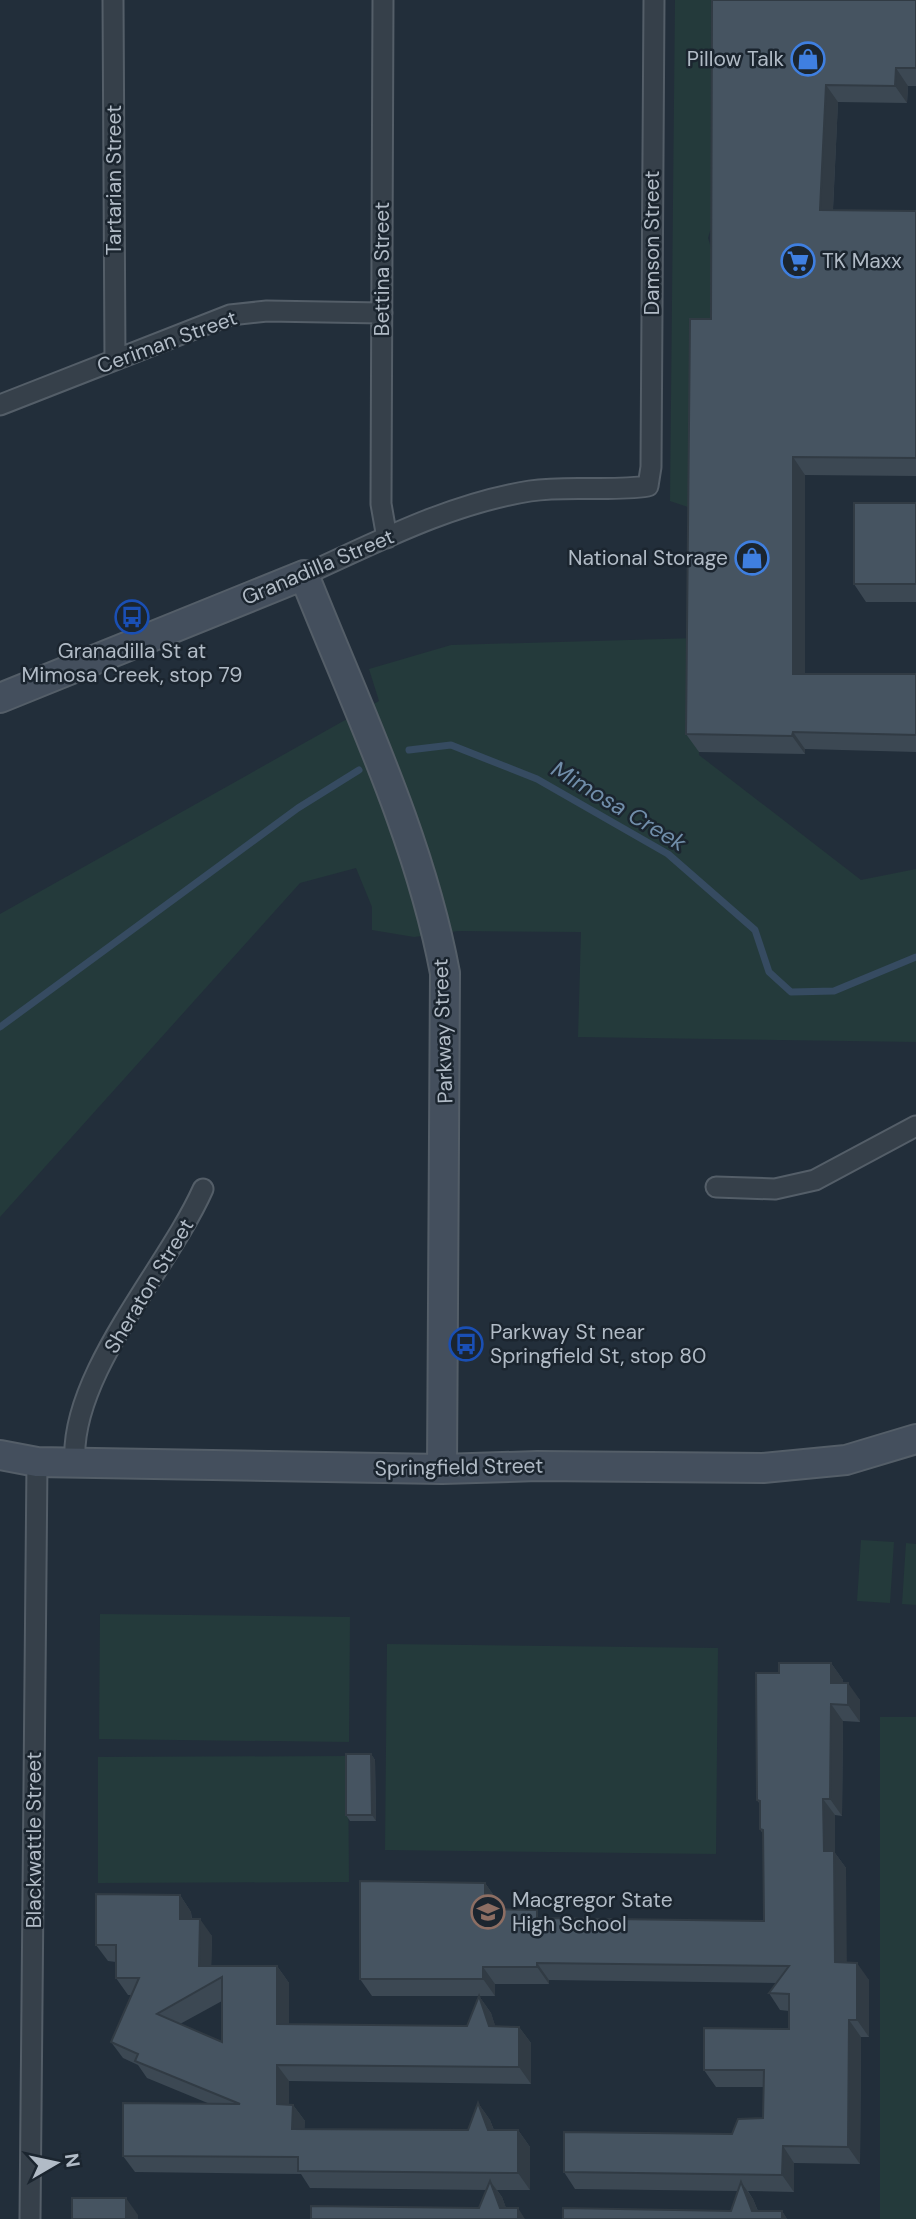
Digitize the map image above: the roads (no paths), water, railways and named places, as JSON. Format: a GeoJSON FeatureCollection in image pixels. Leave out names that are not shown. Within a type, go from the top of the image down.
{"type":"FeatureCollection","features":[{"type":"Feature","properties":{"kind":"street","name":"Tartarian Street"},"geometry":{"type":"LineString","coordinates":[[114,0],[115,360]]}},
{"type":"Feature","properties":{"kind":"street","name":"Bettina Street"},"geometry":{"type":"LineString","coordinates":[[383,0],[381,504],[387,538]]}},
{"type":"Feature","properties":{"kind":"street","name":"Damson Street"},"geometry":{"type":"LineString","coordinates":[[648,486],[651,453],[654,0]]}},
{"type":"Feature","properties":{"kind":"street","name":"Ceriman Street"},"geometry":{"type":"LineString","coordinates":[[0,405],[230,315],[267,311],[382,313]]}},
{"type":"Feature","properties":{"kind":"street","name":"Granadilla Street"},"geometry":{"type":"LineString","coordinates":[[0,698],[304,575],[451,510],[498,497],[534,491],[576,488],[622,490],[648,486]]}},
{"type":"Feature","properties":{"kind":"street","name":"Parkway Street"},"geometry":{"type":"LineString","coordinates":[[304,575],[401,814],[435,920],[445,973],[442,1469]]}},
{"type":"Feature","properties":{"kind":"street"},"geometry":{"type":"LineString","coordinates":[[716,1187],[775,1189],[814,1180],[916,1126]]}},
{"type":"Feature","properties":{"kind":"street","name":"Sheraton Street"},"geometry":{"type":"LineString","coordinates":[[75,1462],[74,1443],[82,1407],[131,1308],[187,1226],[203,1189]]}},
{"type":"Feature","properties":{"kind":"street","name":"Springfield Street"},"geometry":{"type":"LineString","coordinates":[[0,1455],[37,1462],[442,1469],[538,1466],[763,1468],[846,1460],[916,1439]]}},
{"type":"Feature","properties":{"kind":"street","name":"Blackwattle Street"},"geometry":{"type":"LineString","coordinates":[[30,2219],[37,1462]]}},
{"type":"Feature","properties":{"kind":"waterway","name":"Mimosa Creek"},"geometry":{"type":"LineString","coordinates":[[409,750],[451,745],[537,779],[668,854],[755,930],[769,972],[791,992],[834,991],[916,957]]}},
{"type":"Feature","properties":{"kind":"waterway","name":"Mimosa Creek"},"geometry":{"type":"LineString","coordinates":[[0,1027],[298,808],[359,770]]}},
{"type":"Feature","properties":{"kind":"place","name":"Pillow Talk"},"geometry":{"type":"Point","coordinates":[808,59]}},
{"type":"Feature","properties":{"kind":"place","name":"TK Maxx"},"geometry":{"type":"Point","coordinates":[798,261]}},
{"type":"Feature","properties":{"kind":"place","name":"National Storage"},"geometry":{"type":"Point","coordinates":[752,558]}},
{"type":"Feature","properties":{"kind":"place","name":"Granadilla St at Mimosa Creek, stop 79"},"geometry":{"type":"Point","coordinates":[132,617]}},
{"type":"Feature","properties":{"kind":"place","name":"Parkway St near Springfield St, stop 80"},"geometry":{"type":"Point","coordinates":[466,1344]}},
{"type":"Feature","properties":{"kind":"place","name":"Macgregor State High School"},"geometry":{"type":"Point","coordinates":[488,1912]}}]}
